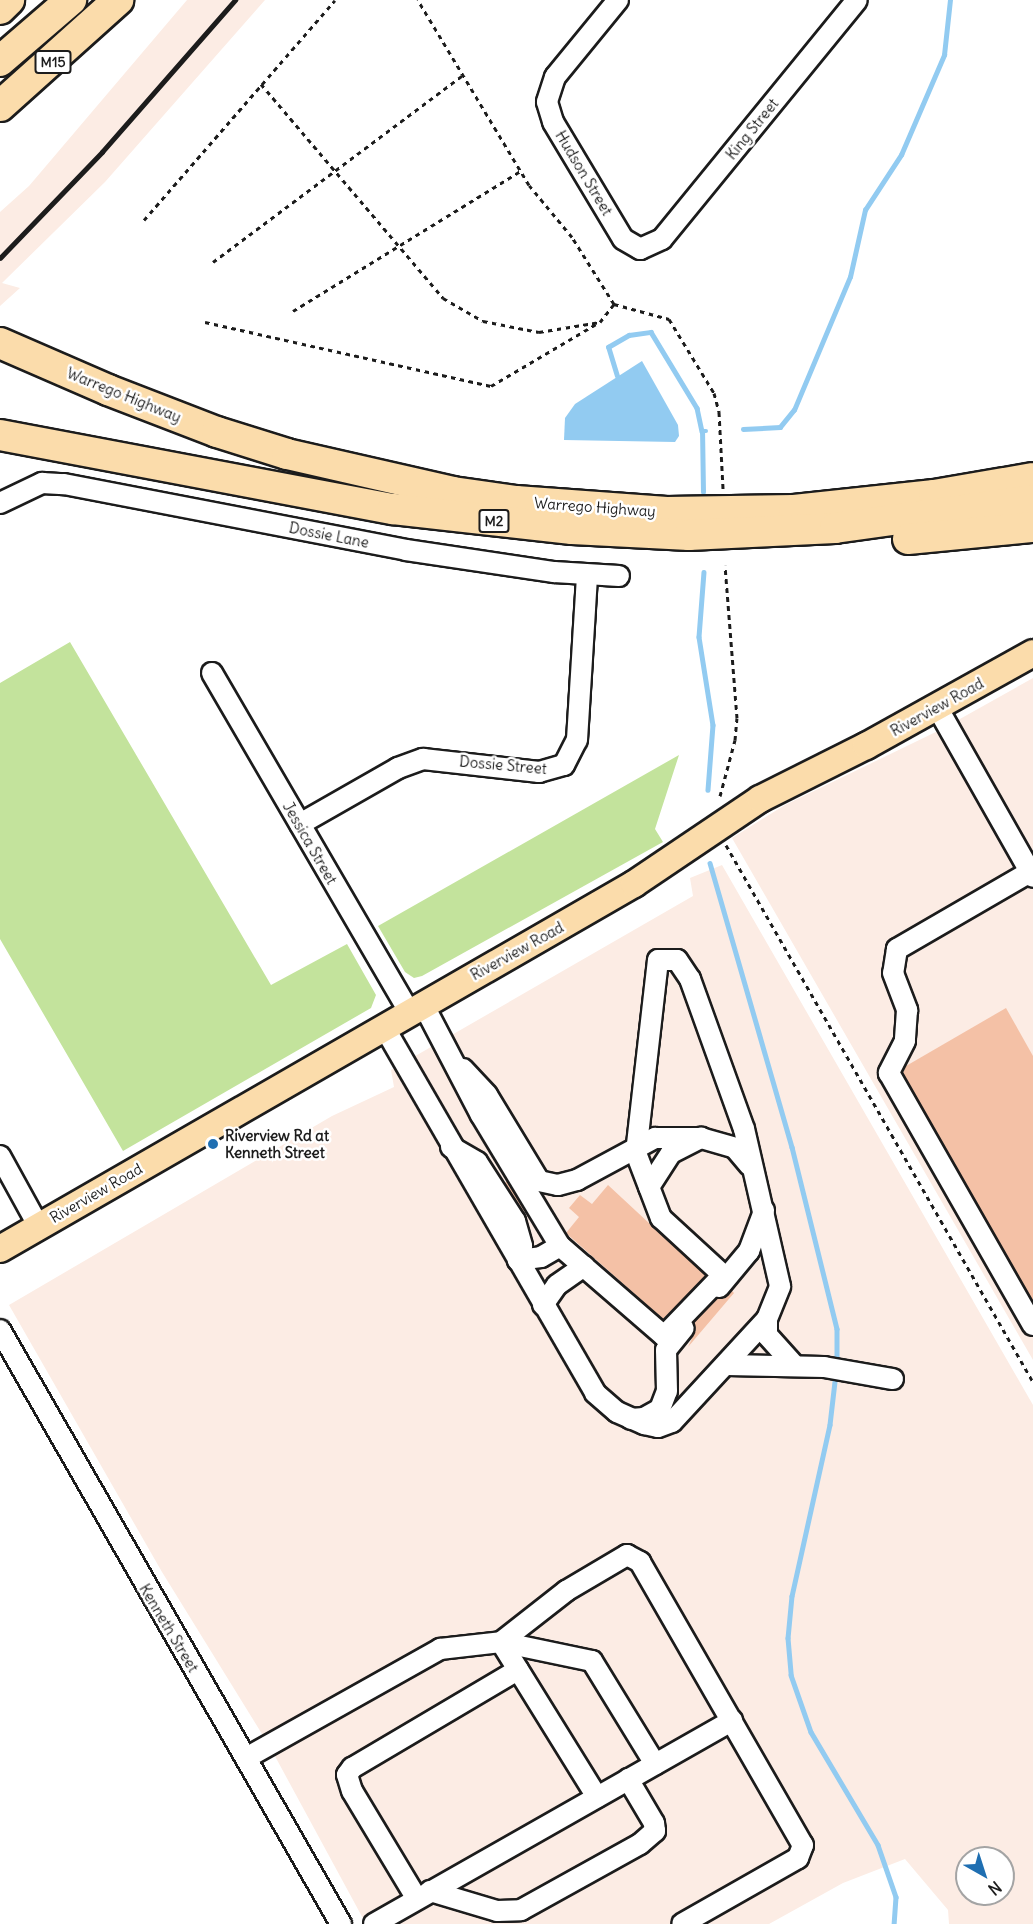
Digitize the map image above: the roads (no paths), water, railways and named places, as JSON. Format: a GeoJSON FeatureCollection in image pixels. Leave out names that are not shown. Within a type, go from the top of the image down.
{"type":"FeatureCollection","features":[{"type":"Feature","properties":{"kind":"highway"},"geometry":{"type":"LineString","coordinates":[[0,9],[9,0]]}},
{"type":"Feature","properties":{"kind":"highway","name":"M15"},"geometry":{"type":"LineString","coordinates":[[0,61],[71,0]]}},
{"type":"Feature","properties":{"kind":"highway"},"geometry":{"type":"LineString","coordinates":[[111,8],[129,0]]}},
{"type":"Feature","properties":{"kind":"highway","name":"M15"},"geometry":{"type":"LineString","coordinates":[[0,106],[111,8]]}},
{"type":"Feature","properties":{"kind":"highway","name":"Warrego Highway"},"geometry":{"type":"LineString","coordinates":[[9,347],[217,432],[287,454],[453,492],[516,501],[667,512],[794,510],[934,495],[1033,478]]}},
{"type":"Feature","properties":{"kind":"highway","name":"Warrego Highway"},"geometry":{"type":"LineString","coordinates":[[0,435],[393,509],[572,529],[689,535],[880,523],[1033,500]]}},
{"type":"Feature","properties":{"kind":"highway"},"geometry":{"type":"LineString","coordinates":[[689,535],[711,547],[867,543],[1033,527]]}},
{"type":"Feature","properties":{"kind":"main road","name":"Riverview Road"},"geometry":{"type":"LineString","coordinates":[[0,1249],[634,884],[760,799],[937,707],[1033,653]]}},
{"type":"Feature","properties":{"kind":"street","name":"Hudson Street"},"geometry":{"type":"LineString","coordinates":[[618,0],[549,86],[547,102],[553,122],[623,239],[640,249]]}},
{"type":"Feature","properties":{"kind":"street","name":"King Street"},"geometry":{"type":"LineString","coordinates":[[640,249],[662,238],[857,0]]}},
{"type":"Feature","properties":{"kind":"street","name":"Dossie Lane"},"geometry":{"type":"LineString","coordinates":[[0,503],[42,483],[159,501],[406,550],[587,575],[619,576]]}},
{"type":"Feature","properties":{"kind":"street","name":"Dossie Street"},"geometry":{"type":"LineString","coordinates":[[300,824],[398,768],[423,759],[538,772],[564,765],[577,740],[587,575]]}},
{"type":"Feature","properties":{"kind":"street","name":"Jessica Street"},"geometry":{"type":"LineString","coordinates":[[212,673],[300,824],[416,1008],[454,1061]]}},
{"type":"Feature","properties":{"kind":"street"},"geometry":{"type":"LineString","coordinates":[[937,707],[1032,874],[897,949],[893,973],[908,1010],[904,1041],[889,1073],[1033,1325]]}},
{"type":"Feature","properties":{"kind":"street"},"geometry":{"type":"LineString","coordinates":[[384,1027],[451,1147],[595,1393],[630,1419],[658,1426],[672,1422],[727,1365],[767,1318],[780,1286],[744,1129],[690,979],[677,960],[658,960],[636,1146],[661,1218],[723,1275],[664,1336],[560,1246],[497,1144],[454,1061]]}},
{"type":"Feature","properties":{"kind":"street"},"geometry":{"type":"LineString","coordinates":[[454,1061],[487,1095],[539,1181],[558,1185],[577,1180],[636,1146],[655,1138],[701,1138],[735,1148],[752,1170]]}},
{"type":"Feature","properties":{"kind":"street"},"geometry":{"type":"LineString","coordinates":[[649,1187],[671,1153],[701,1138]]}},
{"type":"Feature","properties":{"kind":"street"},"geometry":{"type":"LineString","coordinates":[[0,1156],[39,1227]]}},
{"type":"Feature","properties":{"kind":"street"},"geometry":{"type":"LineString","coordinates":[[630,1419],[644,1418],[660,1409],[667,1391],[666,1350],[749,1251],[764,1211]]}},
{"type":"Feature","properties":{"kind":"street"},"geometry":{"type":"LineString","coordinates":[[518,1260],[541,1257],[560,1246]]}},
{"type":"Feature","properties":{"kind":"street"},"geometry":{"type":"LineString","coordinates":[[543,1305],[557,1285],[584,1266]]}},
{"type":"Feature","properties":{"kind":"street"},"geometry":{"type":"LineString","coordinates":[[767,1318],[767,1335],[793,1364]]}},
{"type":"Feature","properties":{"kind":"street","name":"Kenneth Street"},"geometry":{"type":"LineString","coordinates":[[0,1330],[341,1924]]}},
{"type":"Feature","properties":{"kind":"street"},"geometry":{"type":"LineString","coordinates":[[727,1365],[783,1369],[793,1364],[893,1379]]}},
{"type":"Feature","properties":{"kind":"street"},"geometry":{"type":"LineString","coordinates":[[501,1642],[566,1591],[620,1557],[634,1557],[732,1721],[799,1838],[803,1851],[682,1924]]}},
{"type":"Feature","properties":{"kind":"street"},"geometry":{"type":"LineString","coordinates":[[246,1758],[440,1649],[501,1642],[592,1661],[655,1764]]}},
{"type":"Feature","properties":{"kind":"street"},"geometry":{"type":"LineString","coordinates":[[501,1642],[597,1797]]}},
{"type":"Feature","properties":{"kind":"street"},"geometry":{"type":"LineString","coordinates":[[518,1670],[352,1768],[347,1775],[352,1791],[424,1895],[511,1912],[532,1905],[620,1855],[655,1831],[628,1779]]}},
{"type":"Feature","properties":{"kind":"street"},"geometry":{"type":"LineString","coordinates":[[374,1924],[732,1721]]}},
{"type":"Feature","properties":{"kind":"water"},"geometry":{"type":"Polygon","coordinates":[[[642,361],[678,425],[679,436],[675,442],[564,440],[565,418],[575,404],[642,361]]]}},
{"type":"Feature","properties":{"kind":"waterway"},"geometry":{"type":"LineString","coordinates":[[743,429],[780,427],[794,410],[850,277],[865,210],[901,155],[944,55],[950,0]]}},
{"type":"Feature","properties":{"kind":"waterway"},"geometry":{"type":"LineString","coordinates":[[617,376],[608,347],[629,335],[651,332],[697,408],[702,431]]}},
{"type":"Feature","properties":{"kind":"waterway"},"geometry":{"type":"LineString","coordinates":[[703,492],[702,431],[706,431]]}},
{"type":"Feature","properties":{"kind":"waterway"},"geometry":{"type":"LineString","coordinates":[[704,572],[699,637],[713,725],[708,790]]}},
{"type":"Feature","properties":{"kind":"waterway"},"geometry":{"type":"LineString","coordinates":[[710,863],[792,1147],[837,1329],[837,1365]]}},
{"type":"Feature","properties":{"kind":"waterway"},"geometry":{"type":"LineString","coordinates":[[836,1373],[830,1425],[792,1596],[788,1638],[791,1675],[811,1732],[878,1845],[896,1897],[894,1924]]}},
{"type":"Feature","properties":{"kind":"railway"},"geometry":{"type":"LineString","coordinates":[[0,258],[102,152],[235,0]]}},
{"type":"Feature","properties":{"kind":"place","name":"Riverview Rd at Kenneth Street"},"geometry":{"type":"Point","coordinates":[213,1144]}}]}
